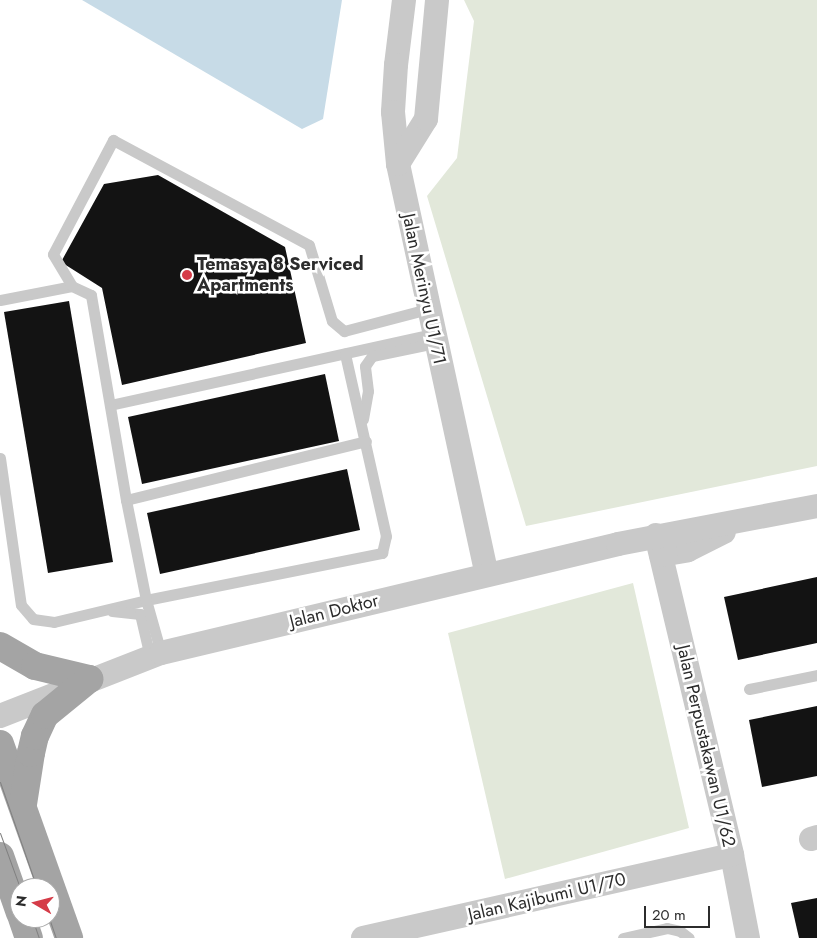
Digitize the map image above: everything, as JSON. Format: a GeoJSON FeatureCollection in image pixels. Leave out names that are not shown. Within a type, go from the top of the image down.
{"type":"FeatureCollection","features":[{"type":"Feature","properties":{"kind":"main road"},"geometry":{"type":"LineString","coordinates":[[0,646],[35,666],[89,679]]}},
{"type":"Feature","properties":{"kind":"main road"},"geometry":{"type":"LineString","coordinates":[[22,811],[30,752],[45,715],[89,679]]}},
{"type":"Feature","properties":{"kind":"main road"},"geometry":{"type":"LineString","coordinates":[[0,744],[22,811],[69,938]]}},
{"type":"Feature","properties":{"kind":"main road"},"geometry":{"type":"LineString","coordinates":[[0,856],[10,884]]}},
{"type":"Feature","properties":{"kind":"street","name":"Jalan Merinyu U1/71"},"geometry":{"type":"LineString","coordinates":[[404,0],[396,65],[394,112],[398,164],[434,339],[488,574]]}},
{"type":"Feature","properties":{"kind":"street"},"geometry":{"type":"LineString","coordinates":[[398,164],[426,119],[437,0]]}},
{"type":"Feature","properties":{"kind":"street","name":"Jalan Doktor"},"geometry":{"type":"LineString","coordinates":[[0,716],[89,679],[155,655],[488,574],[658,545],[688,550],[746,521],[817,506]]}},
{"type":"Feature","properties":{"kind":"street","name":"Jalan Perpustakawan U1/62"},"geometry":{"type":"LineString","coordinates":[[658,545],[732,855],[748,938]]}},
{"type":"Feature","properties":{"kind":"street","name":"Jalan Kajibumi U1/70"},"geometry":{"type":"LineString","coordinates":[[362,938],[732,855]]}},
{"type":"Feature","properties":{"kind":"lane"},"geometry":{"type":"LineString","coordinates":[[155,655],[91,295],[72,286],[53,254],[113,140],[309,245],[332,321],[344,331],[428,309]]}},
{"type":"Feature","properties":{"kind":"lane"},"geometry":{"type":"LineString","coordinates":[[0,300],[72,286]]}},
{"type":"Feature","properties":{"kind":"lane"},"geometry":{"type":"LineString","coordinates":[[110,405],[345,354],[434,339]]}},
{"type":"Feature","properties":{"kind":"lane"},"geometry":{"type":"LineString","coordinates":[[362,425],[368,391],[365,366],[372,356],[434,339]]}},
{"type":"Feature","properties":{"kind":"lane"},"geometry":{"type":"LineString","coordinates":[[0,458],[22,605],[33,619],[54,622],[146,600],[382,553],[386,536],[345,354]]}},
{"type":"Feature","properties":{"kind":"lane"},"geometry":{"type":"LineString","coordinates":[[126,500],[366,441]]}},
{"type":"Feature","properties":{"kind":"lane"},"geometry":{"type":"LineString","coordinates":[[103,610],[140,614],[155,655]]}},
{"type":"Feature","properties":{"kind":"lane"},"geometry":{"type":"LineString","coordinates":[[749,689],[817,675]]}},
{"type":"Feature","properties":{"kind":"lane"},"geometry":{"type":"LineString","coordinates":[[623,938],[666,928],[680,931],[689,938]]}},
{"type":"Feature","properties":{"kind":"shaded area"},"geometry":{"type":"Polygon","coordinates":[[[464,0],[817,0],[817,466],[526,526],[427,196],[457,158],[474,21],[464,0]]]}},
{"type":"Feature","properties":{"kind":"shaded area"},"geometry":{"type":"Polygon","coordinates":[[[633,583],[689,828],[505,879],[448,633],[633,583]]]}},
{"type":"Feature","properties":{"kind":"water"},"geometry":{"type":"Polygon","coordinates":[[[82,0],[342,0],[323,119],[302,129],[82,0]]]}},
{"type":"Feature","properties":{"kind":"building","name":"Temasya 8 Serviced Apartments"},"geometry":{"type":"Polygon","coordinates":[[[158,175],[285,247],[306,343],[122,385],[102,288],[61,262],[104,184],[158,175]]]}},
{"type":"Feature","properties":{"kind":"building"},"geometry":{"type":"Polygon","coordinates":[[[69,301],[113,562],[48,573],[4,312],[69,301]]]}},
{"type":"Feature","properties":{"kind":"building"},"geometry":{"type":"Polygon","coordinates":[[[325,374],[339,441],[142,484],[128,417],[325,374]]]}},
{"type":"Feature","properties":{"kind":"building"},"geometry":{"type":"Polygon","coordinates":[[[347,469],[360,530],[160,574],[147,513],[347,469]]]}},
{"type":"Feature","properties":{"kind":"building"},"geometry":{"type":"Polygon","coordinates":[[[817,577],[817,643],[738,660],[724,597],[817,577]]]}},
{"type":"Feature","properties":{"kind":"building"},"geometry":{"type":"Polygon","coordinates":[[[817,706],[817,776],[762,787],[749,720],[817,706]]]}},
{"type":"Feature","properties":{"kind":"building"},"geometry":{"type":"Polygon","coordinates":[[[817,898],[817,938],[799,938],[791,903],[817,898]]]}},
{"type":"Feature","properties":{"kind":"tram line"},"geometry":{"type":"LineString","coordinates":[[0,782],[34,878]]}},
{"type":"Feature","properties":{"kind":"tram line"},"geometry":{"type":"LineString","coordinates":[[0,833],[16,878]]}},
{"type":"Feature","properties":{"kind":"tram line"},"geometry":{"type":"LineString","coordinates":[[36,928],[39,938]]}},
{"type":"Feature","properties":{"kind":"tram line"},"geometry":{"type":"LineString","coordinates":[[52,928],[56,938]]}},
{"type":"Feature","properties":{"kind":"place","name":"Temasya 8 Serviced Apartments"},"geometry":{"type":"Point","coordinates":[187,275]}}]}
